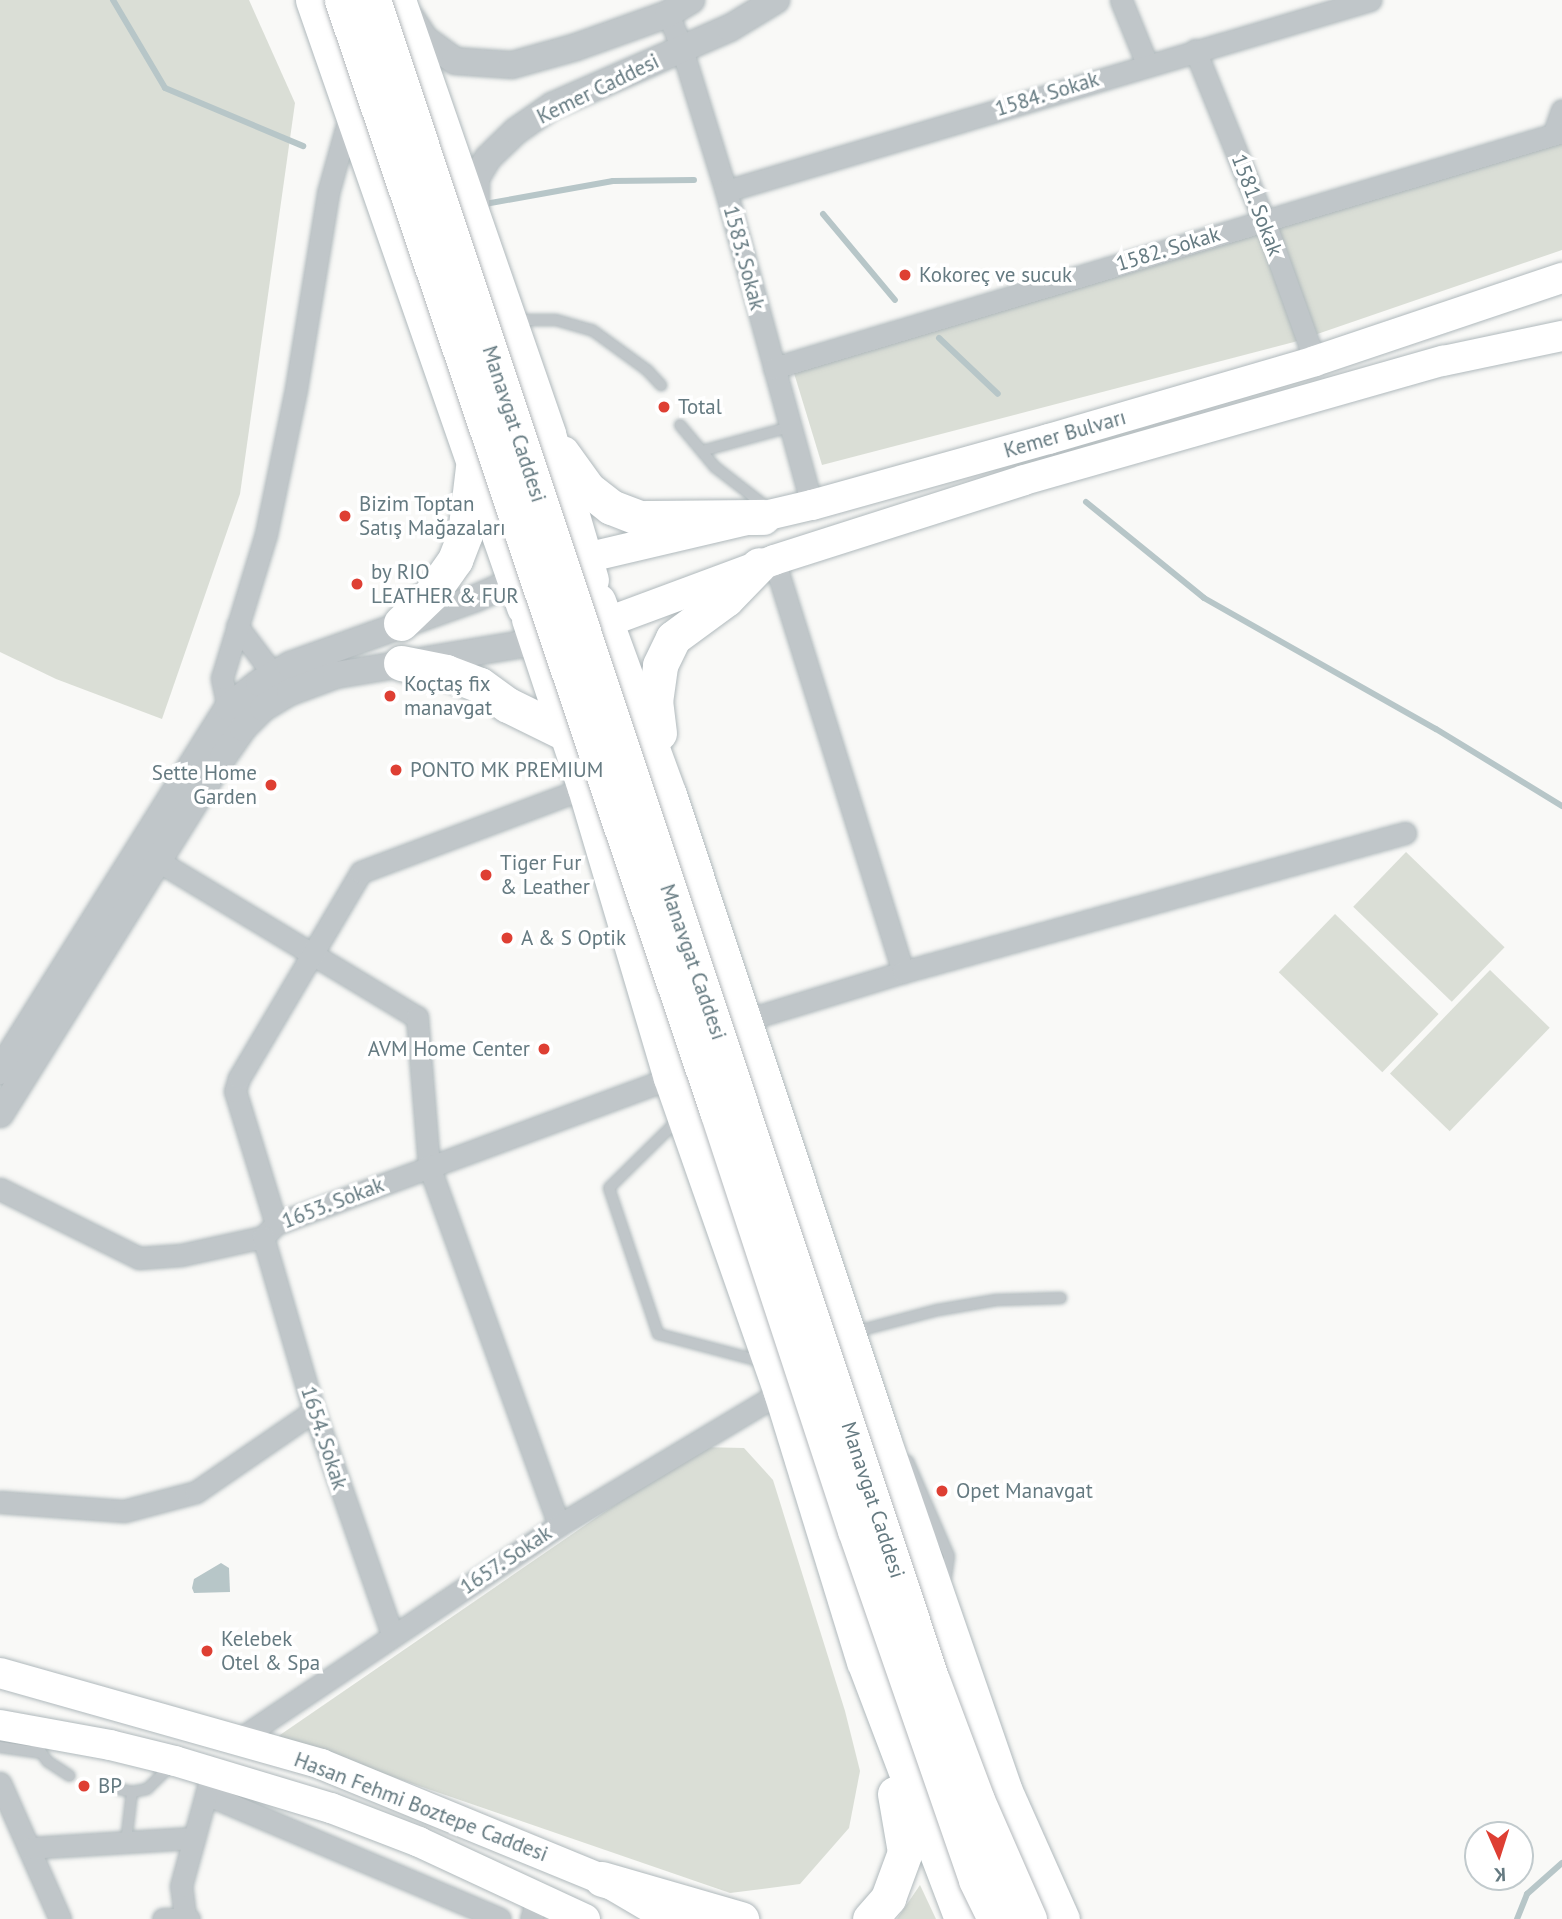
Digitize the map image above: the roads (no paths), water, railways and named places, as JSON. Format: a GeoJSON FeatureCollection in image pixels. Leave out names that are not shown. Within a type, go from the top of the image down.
{"type":"FeatureCollection","features":[{"type":"Feature","properties":{"kind":"highway"},"geometry":{"type":"LineString","coordinates":[[313,0],[473,460],[561,601],[669,795],[746,1020],[883,1439],[1004,1789],[1062,1919]]}},
{"type":"Feature","properties":{"kind":"highway","name":"Manavgat Caddesi"},"geometry":{"type":"LineString","coordinates":[[342,0],[713,1099],[855,1530],[976,1880],[995,1919]]}},
{"type":"Feature","properties":{"kind":"highway","name":"Manavgat Caddesi"},"geometry":{"type":"LineString","coordinates":[[373,0],[932,1680],[977,1800],[1029,1919]]}},
{"type":"Feature","properties":{"kind":"highway"},"geometry":{"type":"LineString","coordinates":[[398,0],[548,433],[561,601],[565,733],[671,1077],[775,1377],[864,1661],[962,1919]]}},
{"type":"Feature","properties":{"kind":"highway"},"geometry":{"type":"LineString","coordinates":[[548,433],[588,489],[611,507],[640,518],[769,516]]}},
{"type":"Feature","properties":{"kind":"highway"},"geometry":{"type":"LineString","coordinates":[[401,623],[431,594],[455,560],[465,534],[473,460]]}},
{"type":"Feature","properties":{"kind":"highway"},"geometry":{"type":"LineString","coordinates":[[669,795],[655,702],[660,665],[673,638],[726,599],[767,562]]}},
{"type":"Feature","properties":{"kind":"highway"},"geometry":{"type":"LineString","coordinates":[[401,663],[446,672],[480,685],[508,705],[565,733]]}},
{"type":"Feature","properties":{"kind":"highway"},"geometry":{"type":"LineString","coordinates":[[864,1661],[904,1832],[905,1852],[888,1898],[870,1919]]}},
{"type":"Feature","properties":{"kind":"highway"},"geometry":{"type":"LineString","coordinates":[[602,1879],[741,1919]]}},
{"type":"Feature","properties":{"kind":"main road","name":"Kemer Bulvarı"},"geometry":{"type":"LineString","coordinates":[[561,601],[769,516],[1315,361],[1562,278]]}},
{"type":"Feature","properties":{"kind":"main road","name":"Kemer Bulvarı"},"geometry":{"type":"LineString","coordinates":[[561,601],[767,562],[1224,421],[1443,361],[1562,336]]}},
{"type":"Feature","properties":{"kind":"main road","name":"Hasan Fehmi Boztepe Caddesi"},"geometry":{"type":"LineString","coordinates":[[0,1674],[321,1764],[602,1879],[670,1919]]}},
{"type":"Feature","properties":{"kind":"main road","name":"Hasan Fehmi Boztepe Caddesi"},"geometry":{"type":"LineString","coordinates":[[22,1736],[175,1761],[209,1782],[331,1808],[419,1842],[535,1908],[586,1919]]}},
{"type":"Feature","properties":{"kind":"street","name":"Kemer Caddesi"},"geometry":{"type":"LineString","coordinates":[[398,0],[425,38],[455,61],[512,65],[576,47],[668,14],[691,0]]}},
{"type":"Feature","properties":{"kind":"street","name":"Kemer Caddesi"},"geometry":{"type":"LineString","coordinates":[[476,222],[476,178],[488,158],[516,131],[563,101],[730,28],[776,0]]}},
{"type":"Feature","properties":{"kind":"street"},"geometry":{"type":"LineString","coordinates":[[1121,0],[1147,64]]}},
{"type":"Feature","properties":{"kind":"street","name":"1584. Sokak"},"geometry":{"type":"LineString","coordinates":[[726,191],[1370,0]]}},
{"type":"Feature","properties":{"kind":"street","name":"1583. Sokak"},"geometry":{"type":"LineString","coordinates":[[668,14],[682,49],[726,191],[811,505]]}},
{"type":"Feature","properties":{"kind":"street","name":"1581. Sokak"},"geometry":{"type":"LineString","coordinates":[[1195,50],[1264,219],[1315,361]]}},
{"type":"Feature","properties":{"kind":"street"},"geometry":{"type":"LineString","coordinates":[[1558,132],[1562,110]]}},
{"type":"Feature","properties":{"kind":"street"},"geometry":{"type":"LineString","coordinates":[[228,707],[222,678],[266,534],[296,389],[328,194],[351,112]]}},
{"type":"Feature","properties":{"kind":"street","name":"1582. Sokak"},"geometry":{"type":"LineString","coordinates":[[774,368],[1558,132]]}},
{"type":"Feature","properties":{"kind":"street"},"geometry":{"type":"LineString","coordinates":[[767,562],[903,972]]}},
{"type":"Feature","properties":{"kind":"street"},"geometry":{"type":"LineString","coordinates":[[0,1071],[228,707],[274,674],[323,651],[401,623],[561,601]]}},
{"type":"Feature","properties":{"kind":"street"},"geometry":{"type":"LineString","coordinates":[[0,1114],[243,728],[263,708],[290,692],[336,675],[401,663],[561,601]]}},
{"type":"Feature","properties":{"kind":"street"},"geometry":{"type":"LineString","coordinates":[[237,626],[274,674]]}},
{"type":"Feature","properties":{"kind":"street","name":"1654. Sokak"},"geometry":{"type":"LineString","coordinates":[[393,1636],[314,1411],[235,1091],[239,1078],[361,872],[584,788]]}},
{"type":"Feature","properties":{"kind":"street"},"geometry":{"type":"LineString","coordinates":[[746,1020],[903,972],[1405,833]]}},
{"type":"Feature","properties":{"kind":"street"},"geometry":{"type":"LineString","coordinates":[[158,860],[417,1017],[429,1166],[559,1525]]}},
{"type":"Feature","properties":{"kind":"street","name":"1653. Sokak"},"geometry":{"type":"LineString","coordinates":[[0,1189],[139,1258],[181,1255],[270,1230],[429,1166],[671,1077]]}},
{"type":"Feature","properties":{"kind":"street","name":"1657. Sokak"},"geometry":{"type":"LineString","coordinates":[[238,1740],[775,1377]]}},
{"type":"Feature","properties":{"kind":"street"},"geometry":{"type":"LineString","coordinates":[[0,1502],[124,1511],[196,1492],[314,1411]]}},
{"type":"Feature","properties":{"kind":"street"},"geometry":{"type":"LineString","coordinates":[[163,1919],[187,1918],[181,1886],[209,1782],[500,1919]]}},
{"type":"Feature","properties":{"kind":"street"},"geometry":{"type":"LineString","coordinates":[[0,1783],[60,1919]]}},
{"type":"Feature","properties":{"kind":"street"},"geometry":{"type":"LineString","coordinates":[[29,1848],[194,1838]]}},
{"type":"Feature","properties":{"kind":"lane"},"geometry":{"type":"LineString","coordinates":[[509,320],[556,320],[592,330],[647,370],[661,385]]}},
{"type":"Feature","properties":{"kind":"lane"},"geometry":{"type":"LineString","coordinates":[[680,425],[715,467],[769,516]]}},
{"type":"Feature","properties":{"kind":"lane"},"geometry":{"type":"LineString","coordinates":[[702,452],[790,427]]}},
{"type":"Feature","properties":{"kind":"lane"},"geometry":{"type":"LineString","coordinates":[[683,1114],[609,1188],[658,1334],[775,1377]]}},
{"type":"Feature","properties":{"kind":"lane"},"geometry":{"type":"LineString","coordinates":[[848,1333],[973,1304],[1061,1298]]}},
{"type":"Feature","properties":{"kind":"lane"},"geometry":{"type":"LineString","coordinates":[[0,1748],[22,1736],[59,1772],[69,1776]]}},
{"type":"Feature","properties":{"kind":"lane"},"geometry":{"type":"LineString","coordinates":[[119,1789],[132,1793],[147,1789],[175,1761]]}},
{"type":"Feature","properties":{"kind":"lane"},"geometry":{"type":"LineString","coordinates":[[126,1842],[132,1793]]}},
{"type":"Feature","properties":{"kind":"waterway"},"geometry":{"type":"LineString","coordinates":[[113,0],[165,88],[303,146]]}},
{"type":"Feature","properties":{"kind":"waterway"},"geometry":{"type":"LineString","coordinates":[[485,204],[613,181],[694,180]]}},
{"type":"Feature","properties":{"kind":"waterway"},"geometry":{"type":"LineString","coordinates":[[823,214],[895,300]]}},
{"type":"Feature","properties":{"kind":"waterway"},"geometry":{"type":"LineString","coordinates":[[939,338],[998,394]]}},
{"type":"Feature","properties":{"kind":"waterway"},"geometry":{"type":"LineString","coordinates":[[1086,502],[1204,598],[1436,729],[1562,806]]}},
{"type":"Feature","properties":{"kind":"waterway"},"geometry":{"type":"LineString","coordinates":[[1517,1919],[1527,1894],[1562,1863]]}},
{"type":"Feature","properties":{"kind":"place","name":"Kokoreç ve sucuk"},"geometry":{"type":"Point","coordinates":[905,275]}},
{"type":"Feature","properties":{"kind":"place","name":"Total"},"geometry":{"type":"Point","coordinates":[664,407]}},
{"type":"Feature","properties":{"kind":"place","name":"Bizim Toptan Satış Mağazaları"},"geometry":{"type":"Point","coordinates":[345,516]}},
{"type":"Feature","properties":{"kind":"place","name":"by RIO LEATHER & FUR"},"geometry":{"type":"Point","coordinates":[357,584]}},
{"type":"Feature","properties":{"kind":"place","name":"Koçtaş fix manavgat"},"geometry":{"type":"Point","coordinates":[390,696]}},
{"type":"Feature","properties":{"kind":"place","name":"PONTO MK PREMIUM"},"geometry":{"type":"Point","coordinates":[396,770]}},
{"type":"Feature","properties":{"kind":"place","name":"Sette Home Garden"},"geometry":{"type":"Point","coordinates":[271,785]}},
{"type":"Feature","properties":{"kind":"place","name":"Tiger Fur & Leather"},"geometry":{"type":"Point","coordinates":[486,875]}},
{"type":"Feature","properties":{"kind":"place","name":"A & S Optik"},"geometry":{"type":"Point","coordinates":[507,938]}},
{"type":"Feature","properties":{"kind":"place","name":"AVM Home Center"},"geometry":{"type":"Point","coordinates":[544,1049]}},
{"type":"Feature","properties":{"kind":"place","name":"Opet Manavgat"},"geometry":{"type":"Point","coordinates":[942,1491]}},
{"type":"Feature","properties":{"kind":"place","name":"Kelebek Otel & Spa"},"geometry":{"type":"Point","coordinates":[207,1651]}},
{"type":"Feature","properties":{"kind":"place","name":"BP"},"geometry":{"type":"Point","coordinates":[84,1786]}}]}
